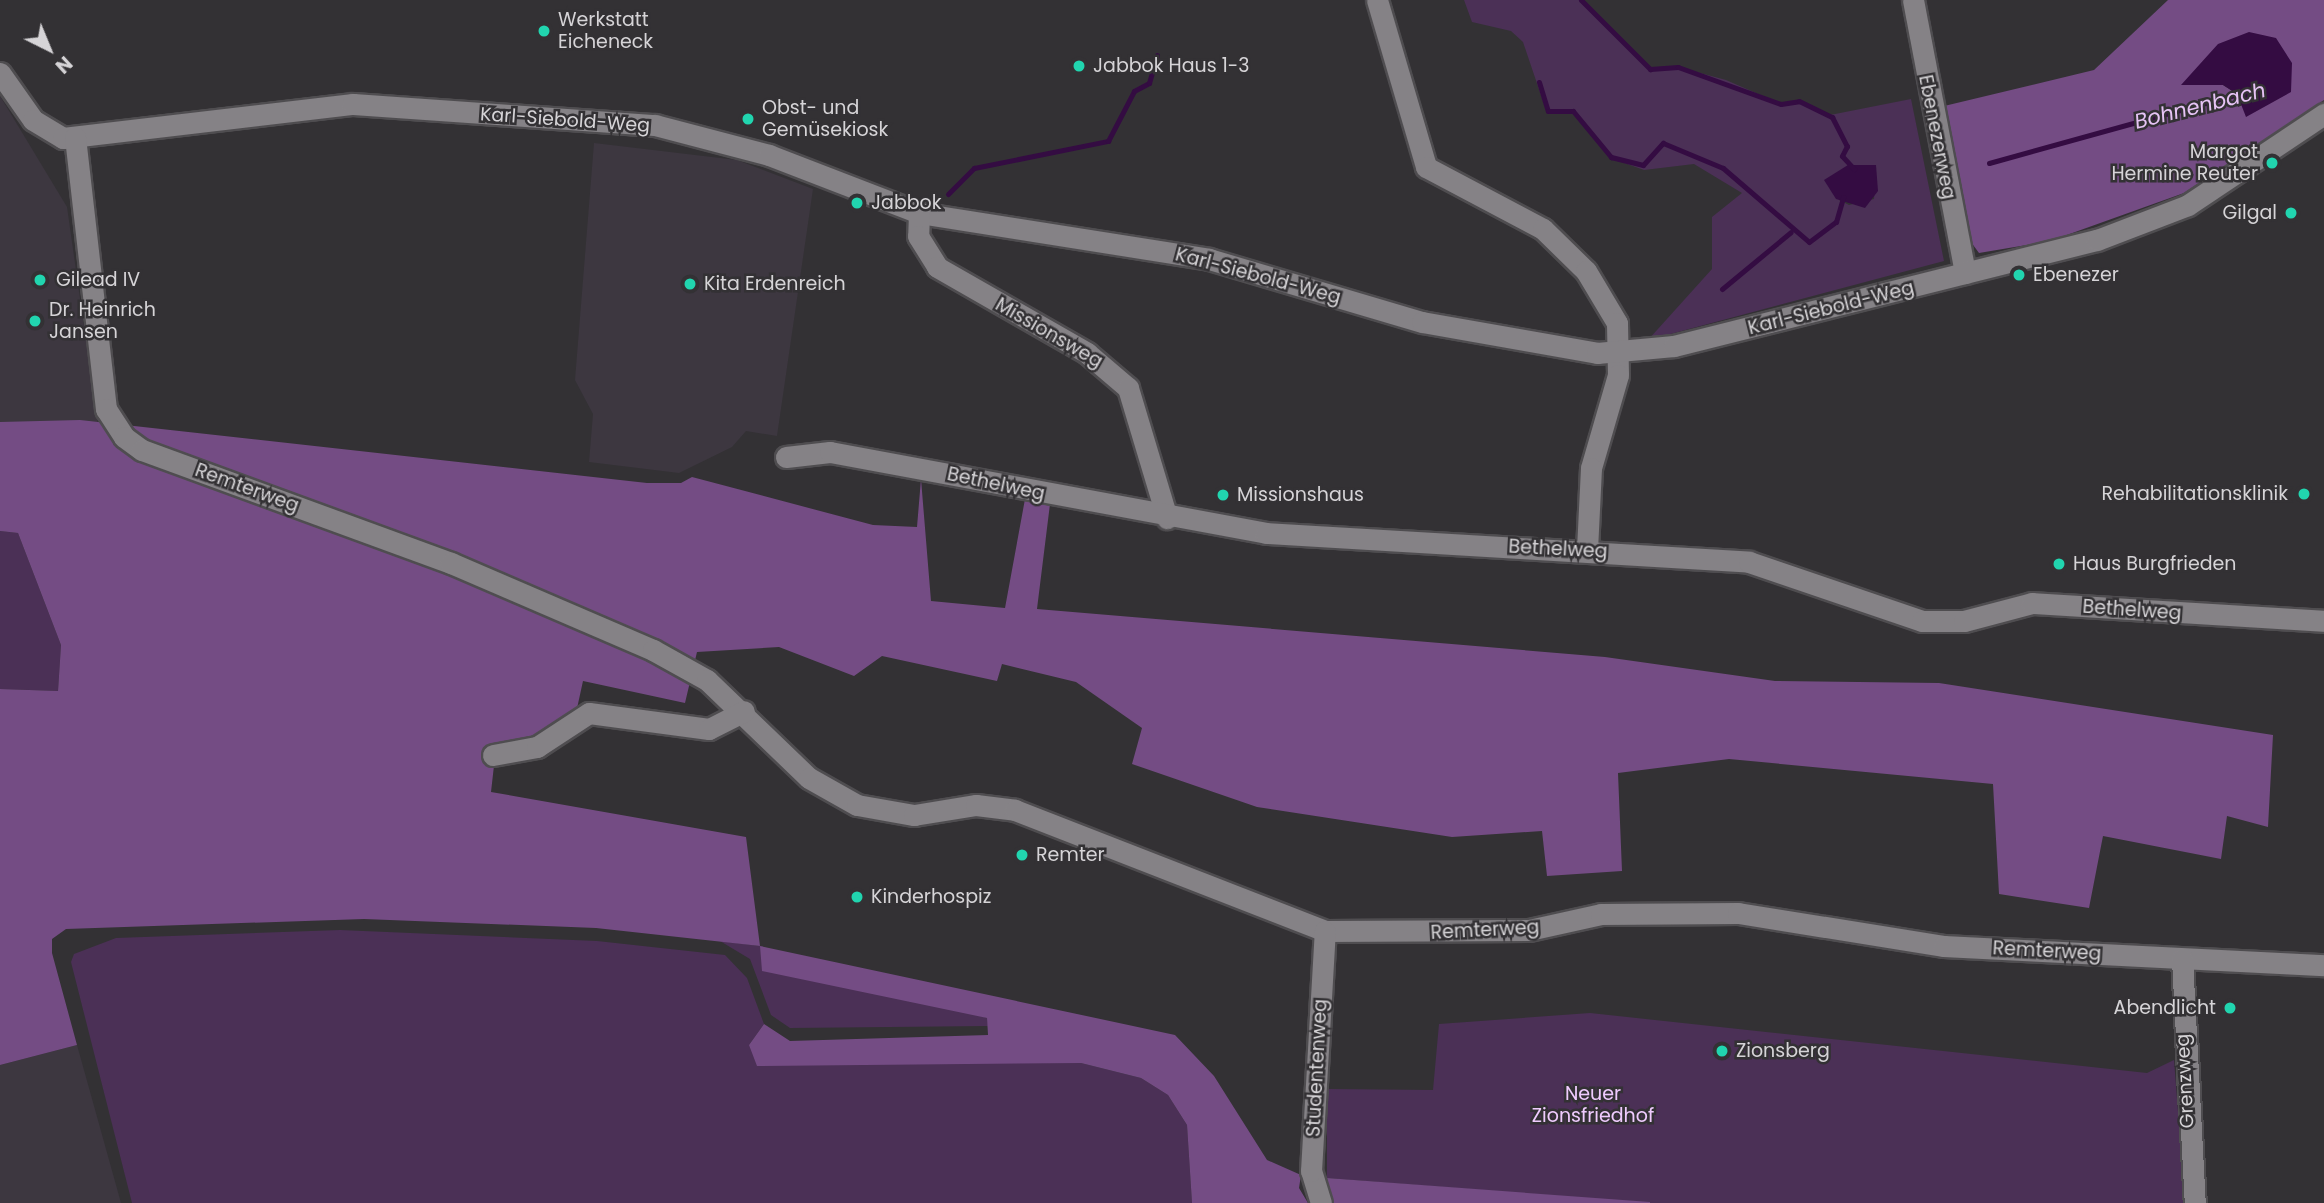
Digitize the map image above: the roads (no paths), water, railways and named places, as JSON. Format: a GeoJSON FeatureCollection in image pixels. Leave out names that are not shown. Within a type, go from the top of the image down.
{"type":"FeatureCollection","features":[{"type":"Feature","properties":{"kind":"street"},"geometry":{"type":"LineString","coordinates":[[1377,0],[1421,160],[1519,211],[1571,255],[1617,323],[1621,353],[1591,468],[1587,550]]}},
{"type":"Feature","properties":{"kind":"street","name":"Ebenezerweg"},"geometry":{"type":"LineString","coordinates":[[1913,0],[1965,273]]}},
{"type":"Feature","properties":{"kind":"street"},"geometry":{"type":"LineString","coordinates":[[0,73],[41,128],[75,137]]}},
{"type":"Feature","properties":{"kind":"street","name":"Karl-Siebold-Weg"},"geometry":{"type":"LineString","coordinates":[[75,137],[353,104],[655,125],[759,151],[919,213],[1209,259],[1422,322],[1621,353],[1674,346],[2097,240],[2188,205],[2324,114]]}},
{"type":"Feature","properties":{"kind":"street","name":"Remterweg"},"geometry":{"type":"LineString","coordinates":[[75,137],[106,409],[124,437],[142,450],[535,597],[688,668],[744,711],[809,778],[857,805],[914,815],[976,805],[1015,810],[1325,931],[1529,930],[1601,914],[1738,913],[1944,946],[2324,965]]}},
{"type":"Feature","properties":{"kind":"street","name":"Missionsweg"},"geometry":{"type":"LineString","coordinates":[[919,213],[918,236],[937,267],[1095,358],[1128,388],[1167,518]]}},
{"type":"Feature","properties":{"kind":"street","name":"Bethelweg"},"geometry":{"type":"LineString","coordinates":[[786,457],[830,452],[1167,518],[1266,533],[1587,550],[1770,565],[1922,621],[1964,621],[2032,603],[2324,621]]}},
{"type":"Feature","properties":{"kind":"street"},"geometry":{"type":"LineString","coordinates":[[493,755],[537,747],[589,713],[709,729],[744,711]]}},
{"type":"Feature","properties":{"kind":"street","name":"Studentenweg"},"geometry":{"type":"LineString","coordinates":[[1321,1203],[1311,1171],[1325,931]]}},
{"type":"Feature","properties":{"kind":"street","name":"Grenzweg"},"geometry":{"type":"LineString","coordinates":[[2182,959],[2186,1116],[2195,1203]]}},
{"type":"Feature","properties":{"kind":"waterway","name":"Bohnenbach"},"geometry":{"type":"LineString","coordinates":[[1581,0],[1650,69],[1678,67],[1781,104],[1799,101],[1832,117],[1847,146],[1842,156],[1854,169]]}},
{"type":"Feature","properties":{"kind":"waterway","name":"Bohnenbach"},"geometry":{"type":"LineString","coordinates":[[948,194],[974,168],[1108,141],[1134,91],[1149,83],[1157,55]]}},
{"type":"Feature","properties":{"kind":"waterway","name":"Bohnenbach"},"geometry":{"type":"LineString","coordinates":[[1539,82],[1548,111],[1573,111],[1611,157],[1643,165],[1663,143],[1723,168],[1809,242],[1836,222],[1843,197]]}},
{"type":"Feature","properties":{"kind":"waterway","name":"Bohnenbach"},"geometry":{"type":"LineString","coordinates":[[1989,163],[2242,93]]}},
{"type":"Feature","properties":{"kind":"waterway"},"geometry":{"type":"LineString","coordinates":[[1722,289],[1791,232]]}},
{"type":"Feature","properties":{"kind":"place","name":"Werkstatt Eicheneck"},"geometry":{"type":"Point","coordinates":[544,31]}},
{"type":"Feature","properties":{"kind":"place","name":"Jabbok Haus 1-3"},"geometry":{"type":"Point","coordinates":[1079,66]}},
{"type":"Feature","properties":{"kind":"place","name":"Obst- und Gemüsekiosk"},"geometry":{"type":"Point","coordinates":[748,119]}},
{"type":"Feature","properties":{"kind":"place","name":"Margot Hermine Reuter"},"geometry":{"type":"Point","coordinates":[2272,163]}},
{"type":"Feature","properties":{"kind":"place","name":"Jabbok"},"geometry":{"type":"Point","coordinates":[857,203]}},
{"type":"Feature","properties":{"kind":"place","name":"Gilgal"},"geometry":{"type":"Point","coordinates":[2291,213]}},
{"type":"Feature","properties":{"kind":"place","name":"Ebenezer"},"geometry":{"type":"Point","coordinates":[2019,275]}},
{"type":"Feature","properties":{"kind":"place","name":"Gilead IV"},"geometry":{"type":"Point","coordinates":[40,280]}},
{"type":"Feature","properties":{"kind":"place","name":"Kita Erdenreich"},"geometry":{"type":"Point","coordinates":[690,284]}},
{"type":"Feature","properties":{"kind":"place","name":"Dr. Heinrich Jansen"},"geometry":{"type":"Point","coordinates":[35,321]}},
{"type":"Feature","properties":{"kind":"place","name":"Rehabilitationsklinik"},"geometry":{"type":"Point","coordinates":[2304,494]}},
{"type":"Feature","properties":{"kind":"place","name":"Missionshaus"},"geometry":{"type":"Point","coordinates":[1223,495]}},
{"type":"Feature","properties":{"kind":"place","name":"Haus Burgfrieden"},"geometry":{"type":"Point","coordinates":[2059,564]}},
{"type":"Feature","properties":{"kind":"place","name":"Remter"},"geometry":{"type":"Point","coordinates":[1022,855]}},
{"type":"Feature","properties":{"kind":"place","name":"Kinderhospiz"},"geometry":{"type":"Point","coordinates":[857,897]}},
{"type":"Feature","properties":{"kind":"place","name":"Abendlicht"},"geometry":{"type":"Point","coordinates":[2230,1008]}},
{"type":"Feature","properties":{"kind":"place","name":"Zionsberg"},"geometry":{"type":"Point","coordinates":[1722,1051]}},
{"type":"Feature","properties":{"kind":"park label","name":"Neuer Zionsfriedhof"},"geometry":{"type":"Point","coordinates":[1593,1105]}}]}
